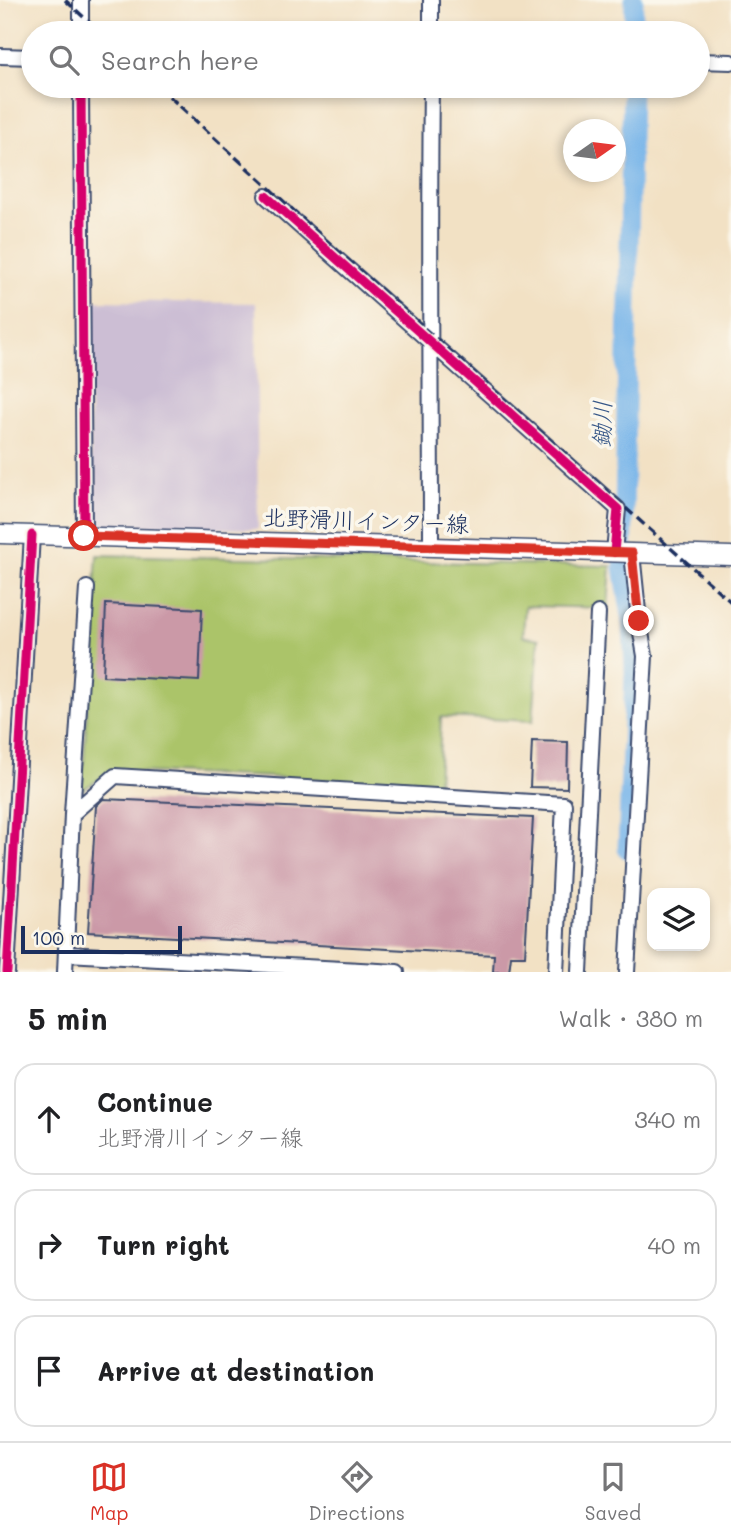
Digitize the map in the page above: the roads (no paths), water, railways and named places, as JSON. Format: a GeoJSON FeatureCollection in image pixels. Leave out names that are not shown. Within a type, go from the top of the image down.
{"type":"FeatureCollection","features":[{"type":"Feature","properties":{"kind":"main road","name":"北野滑川インター線"},"geometry":{"type":"LineString","coordinates":[[0,534],[731,556]]}},
{"type":"Feature","properties":{"kind":"street"},"geometry":{"type":"LineString","coordinates":[[81,0],[81,21]]}},
{"type":"Feature","properties":{"kind":"street"},"geometry":{"type":"LineString","coordinates":[[431,0],[431,21]]}},
{"type":"Feature","properties":{"kind":"street"},"geometry":{"type":"LineString","coordinates":[[0,56],[21,57]]}},
{"type":"Feature","properties":{"kind":"street"},"geometry":{"type":"LineString","coordinates":[[710,61],[731,62]]}},
{"type":"Feature","properties":{"kind":"street"},"geometry":{"type":"LineString","coordinates":[[81,98],[84,536]]}},
{"type":"Feature","properties":{"kind":"street"},"geometry":{"type":"LineString","coordinates":[[431,98],[431,547]]}},
{"type":"Feature","properties":{"kind":"street"},"geometry":{"type":"LineString","coordinates":[[266,196],[618,509],[623,552],[638,608],[645,656],[627,972]]}},
{"type":"Feature","properties":{"kind":"street"},"geometry":{"type":"LineString","coordinates":[[8,972],[32,535]]}},
{"type":"Feature","properties":{"kind":"street"},"geometry":{"type":"LineString","coordinates":[[65,972],[87,588]]}},
{"type":"Feature","properties":{"kind":"street"},"geometry":{"type":"LineString","coordinates":[[580,972],[598,614]]}},
{"type":"Feature","properties":{"kind":"street"},"geometry":{"type":"LineString","coordinates":[[72,814],[115,776],[564,804],[556,972]]}},
{"type":"Feature","properties":{"kind":"street"},"geometry":{"type":"LineString","coordinates":[[66,954],[313,970],[397,972]]}},
{"type":"Feature","properties":{"kind":"waterway","name":"鋤川"},"geometry":{"type":"LineString","coordinates":[[633,21],[634,0]]}},
{"type":"Feature","properties":{"kind":"waterway","name":"鋤川"},"geometry":{"type":"LineString","coordinates":[[627,849],[634,673],[632,623],[623,567],[632,98]]}},
{"type":"Feature","properties":{"kind":"railway"},"geometry":{"type":"LineString","coordinates":[[65,0],[88,21]]}},
{"type":"Feature","properties":{"kind":"railway"},"geometry":{"type":"LineString","coordinates":[[171,98],[340,253],[731,602]]}}]}
